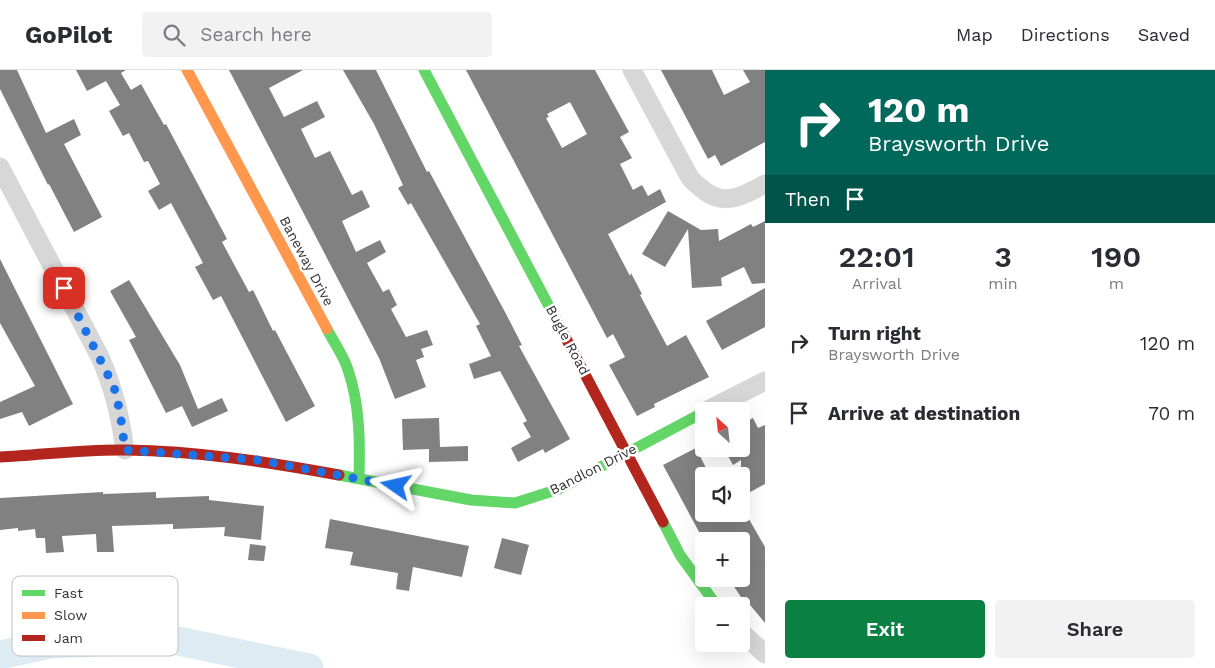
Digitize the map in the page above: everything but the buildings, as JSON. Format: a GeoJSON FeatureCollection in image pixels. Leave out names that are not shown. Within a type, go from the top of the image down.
{"type":"FeatureCollection","features":[{"type":"Feature","properties":{"kind":"street","name":"Baneway Drive"},"geometry":{"type":"LineString","coordinates":[[187,70],[348,369],[358,406],[361,434],[359,478]]}},
{"type":"Feature","properties":{"kind":"street","name":"Bugle Road"},"geometry":{"type":"LineString","coordinates":[[424,70],[680,555],[710,597]]}},
{"type":"Feature","properties":{"kind":"street"},"geometry":{"type":"LineString","coordinates":[[632,70],[690,178],[704,192],[718,198],[740,197],[765,184]]}},
{"type":"Feature","properties":{"kind":"street"},"geometry":{"type":"LineString","coordinates":[[0,167],[100,356],[114,387],[120,412],[125,450]]}},
{"type":"Feature","properties":{"kind":"street","name":"Bandlon Drive"},"geometry":{"type":"LineString","coordinates":[[724,402],[765,381]]}},
{"type":"Feature","properties":{"kind":"street","name":"Bandlon Drive"},"geometry":{"type":"LineString","coordinates":[[0,457],[125,450],[258,460],[471,500],[514,503],[559,489],[695,417]]}},
{"type":"Feature","properties":{"kind":"street"},"geometry":{"type":"LineString","coordinates":[[750,640],[765,654]]}},
{"type":"Feature","properties":{"kind":"waterway"},"geometry":{"type":"LineString","coordinates":[[178,641],[309,668]]}},
{"type":"Feature","properties":{"kind":"waterway"},"geometry":{"type":"LineString","coordinates":[[0,655],[12,652]]}},
{"type":"Feature","properties":{"kind":"traffic: fast"},"geometry":{"type":"LineString","coordinates":[[424,70],[561,329]]}},
{"type":"Feature","properties":{"kind":"traffic: fast"},"geometry":{"type":"LineString","coordinates":[[327,329],[346,365],[352,383],[359,437],[359,478]]}},
{"type":"Feature","properties":{"kind":"traffic: fast"},"geometry":{"type":"LineString","coordinates":[[339,475],[471,500],[515,503],[559,489],[695,417]]}},
{"type":"Feature","properties":{"kind":"traffic: fast"},"geometry":{"type":"LineString","coordinates":[[663,522],[680,555],[710,597]]}},
{"type":"Feature","properties":{"kind":"traffic: slow"},"geometry":{"type":"LineString","coordinates":[[187,70],[327,329]]}},
{"type":"Feature","properties":{"kind":"traffic: jam"},"geometry":{"type":"LineString","coordinates":[[561,329],[663,522]]}},
{"type":"Feature","properties":{"kind":"traffic: jam"},"geometry":{"type":"LineString","coordinates":[[0,457],[94,450],[180,452],[233,458],[339,475]]}},
{"type":"Feature","properties":{"kind":"route"},"geometry":{"type":"LineString","coordinates":[[64,288],[114,387],[120,412],[125,450],[201,454],[258,460],[396,486]]}}]}
